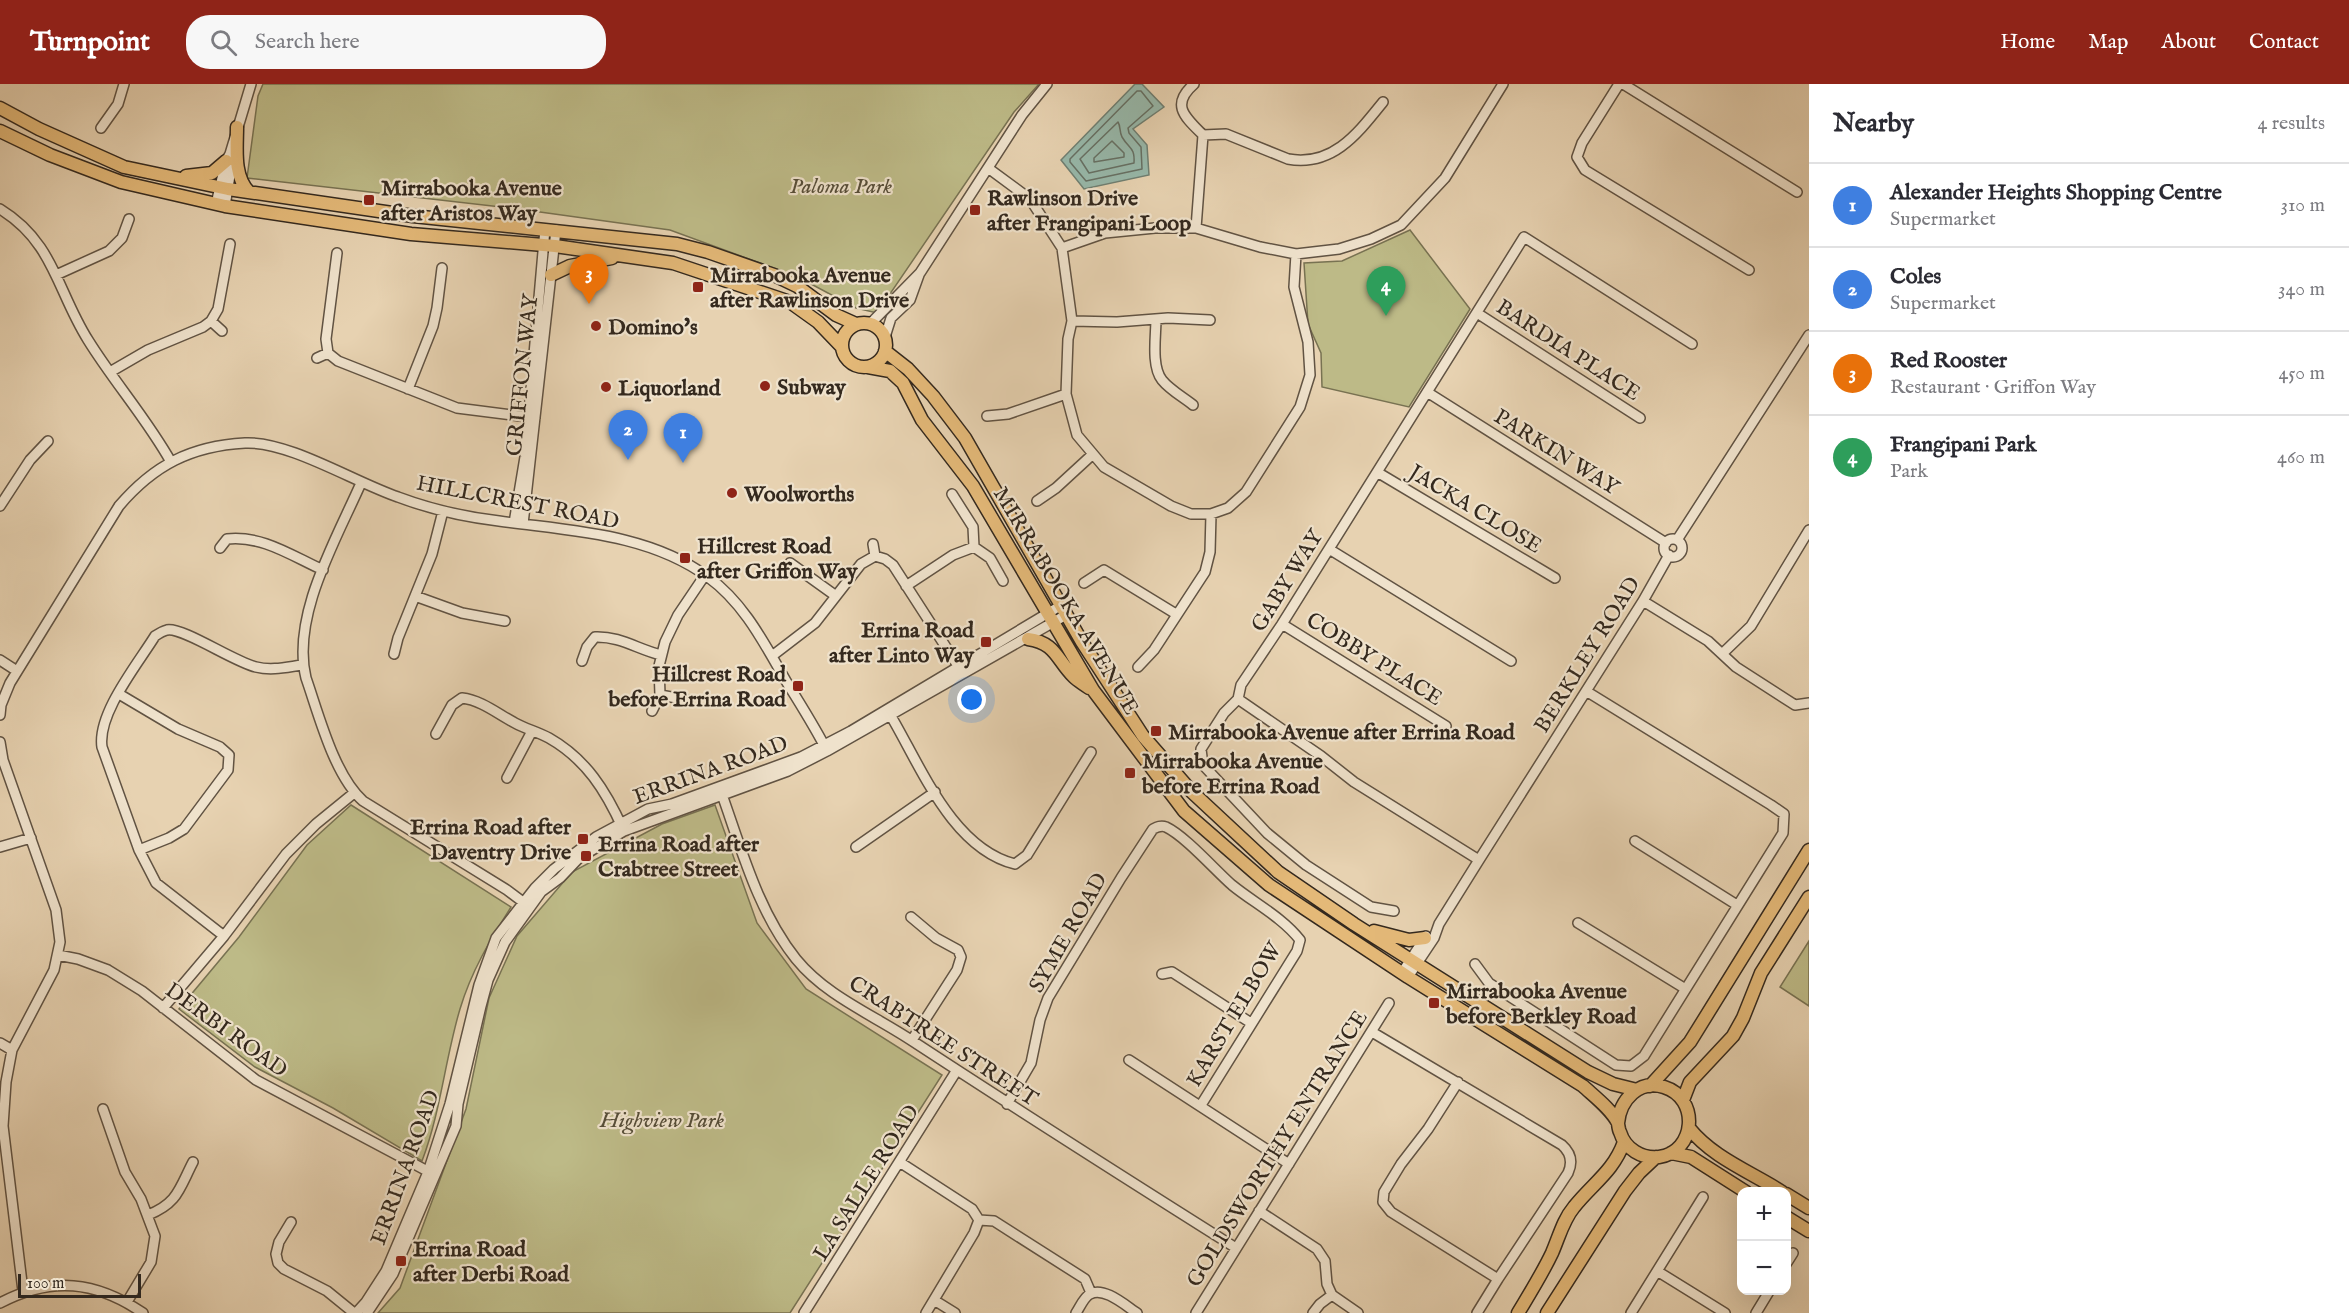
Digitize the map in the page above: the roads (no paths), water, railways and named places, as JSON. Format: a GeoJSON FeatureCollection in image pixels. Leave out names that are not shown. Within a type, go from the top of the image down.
{"type":"FeatureCollection","features":[{"type":"Feature","properties":{"kind":"main road"},"geometry":{"type":"LineString","coordinates":[[0,108],[39,129],[124,167],[224,188],[412,216],[677,244],[708,252],[789,282],[836,315],[856,324],[871,323],[882,331],[885,337],[885,351],[879,362],[868,367]]}},
{"type":"Feature","properties":{"kind":"main road"},"geometry":{"type":"LineString","coordinates":[[237,127],[239,173],[242,184],[249,192]]}},
{"type":"Feature","properties":{"kind":"main road","name":"MIRRABOOKA AVENUE"},"geometry":{"type":"LineString","coordinates":[[0,131],[50,154],[122,182],[221,205],[411,234],[549,245],[673,262],[790,302],[819,322],[841,345],[844,357],[849,362],[861,367],[890,371],[903,383],[922,420],[973,486],[1093,690],[1184,811],[1269,885],[1405,975],[1583,1086],[1602,1103],[1618,1124]]}},
{"type":"Feature","properties":{"kind":"main road"},"geometry":{"type":"LineString","coordinates":[[158,174],[186,176],[217,171],[228,157]]}},
{"type":"Feature","properties":{"kind":"main road"},"geometry":{"type":"LineString","coordinates":[[552,275],[560,269],[592,260],[632,256]]}},
{"type":"Feature","properties":{"kind":"main road"},"geometry":{"type":"LineString","coordinates":[[841,345],[845,332],[856,324]]}},
{"type":"Feature","properties":{"kind":"main road","name":"MIRRABOOKA AVENUE"},"geometry":{"type":"LineString","coordinates":[[885,351],[908,369],[933,396],[965,438],[1063,610],[1143,736],[1192,792],[1278,872],[1354,924],[1588,1072],[1613,1084],[1637,1090]]}},
{"type":"Feature","properties":{"kind":"main road"},"geometry":{"type":"LineString","coordinates":[[1028,639],[1038,640],[1054,650],[1074,677],[1093,690]]}},
{"type":"Feature","properties":{"kind":"main road"},"geometry":{"type":"LineString","coordinates":[[1650,1086],[1689,1042],[1809,850]]}},
{"type":"Feature","properties":{"kind":"main road"},"geometry":{"type":"LineString","coordinates":[[1683,1100],[1690,1082],[1733,1036],[1743,1018],[1761,973],[1809,897]]}},
{"type":"Feature","properties":{"kind":"main road"},"geometry":{"type":"LineString","coordinates":[[1354,924],[1409,940],[1425,938]]}},
{"type":"Feature","properties":{"kind":"main road"},"geometry":{"type":"LineString","coordinates":[[1650,1086],[1668,1088],[1683,1100],[1688,1109],[1689,1128],[1683,1143],[1671,1153],[1656,1157],[1638,1154],[1624,1142],[1618,1124],[1623,1104],[1637,1090],[1650,1086]]}},
{"type":"Feature","properties":{"kind":"main road"},"geometry":{"type":"LineString","coordinates":[[1689,1128],[1700,1141],[1727,1160],[1775,1187]]}},
{"type":"Feature","properties":{"kind":"main road"},"geometry":{"type":"LineString","coordinates":[[1518,1313],[1547,1264],[1574,1207],[1605,1176],[1618,1158],[1624,1142]]}},
{"type":"Feature","properties":{"kind":"main road"},"geometry":{"type":"LineString","coordinates":[[1671,1153],[1691,1157],[1740,1187]]}},
{"type":"Feature","properties":{"kind":"main road"},"geometry":{"type":"LineString","coordinates":[[1547,1313],[1625,1191],[1656,1157]]}},
{"type":"Feature","properties":{"kind":"main road"},"geometry":{"type":"LineString","coordinates":[[1791,1197],[1809,1208]]}},
{"type":"Feature","properties":{"kind":"main road"},"geometry":{"type":"LineString","coordinates":[[1791,1220],[1809,1231]]}},
{"type":"Feature","properties":{"kind":"street"},"geometry":{"type":"LineString","coordinates":[[101,128],[118,104],[124,84]]}},
{"type":"Feature","properties":{"kind":"street"},"geometry":{"type":"LineString","coordinates":[[221,205],[228,157],[251,84]]}},
{"type":"Feature","properties":{"kind":"street"},"geometry":{"type":"LineString","coordinates":[[871,323],[920,273],[1022,115],[1045,87],[1052,84]]}},
{"type":"Feature","properties":{"kind":"street"},"geometry":{"type":"LineString","coordinates":[[1194,84],[1183,95],[1182,107],[1188,119],[1203,135],[1196,228]]}},
{"type":"Feature","properties":{"kind":"street"},"geometry":{"type":"LineString","coordinates":[[1062,248],[1105,233],[1155,228],[1196,228],[1260,247],[1296,254],[1339,249],[1371,239],[1401,225],[1445,178],[1503,84]]}},
{"type":"Feature","properties":{"kind":"street"},"geometry":{"type":"LineString","coordinates":[[1749,270],[1585,170],[1577,157],[1582,143],[1621,84],[1797,192]]}},
{"type":"Feature","properties":{"kind":"street"},"geometry":{"type":"LineString","coordinates":[[1203,135],[1226,134],[1288,159],[1317,159],[1336,152],[1352,138],[1383,102]]}},
{"type":"Feature","properties":{"kind":"street"},"geometry":{"type":"LineString","coordinates":[[988,168],[1030,199],[1062,248],[1072,321],[1068,339],[1066,394],[1077,435],[1104,466],[1170,506],[1191,514],[1211,514],[1228,508],[1246,492],[1300,407],[1310,375],[1310,355],[1294,287],[1296,254]]}},
{"type":"Feature","properties":{"kind":"street"},"geometry":{"type":"LineString","coordinates":[[0,210],[24,227],[51,262],[82,330],[149,426],[171,462]]}},
{"type":"Feature","properties":{"kind":"street"},"geometry":{"type":"LineString","coordinates":[[56,275],[109,251],[122,238],[129,219]]}},
{"type":"Feature","properties":{"kind":"street","name":"GRIFFON WAY"},"geometry":{"type":"LineString","coordinates":[[532,418],[551,230]]}},
{"type":"Feature","properties":{"kind":"street","name":"GABY WAY"},"geometry":{"type":"LineString","coordinates":[[1394,911],[1371,907],[1306,865],[1267,833],[1203,765],[1201,749],[1224,713],[1238,699],[1241,685],[1282,624],[1524,237],[1692,344]]}},
{"type":"Feature","properties":{"kind":"street"},"geometry":{"type":"LineString","coordinates":[[110,372],[148,350],[203,327],[211,321],[218,309],[230,244]]}},
{"type":"Feature","properties":{"kind":"street","name":"GRIFFON WAY"},"geometry":{"type":"LineString","coordinates":[[518,524],[552,275],[549,245]]}},
{"type":"Feature","properties":{"kind":"street"},"geometry":{"type":"LineString","coordinates":[[337,253],[326,339],[328,352],[338,361],[457,408],[532,418]]}},
{"type":"Feature","properties":{"kind":"street"},"geometry":{"type":"LineString","coordinates":[[408,388],[433,326],[442,268]]}},
{"type":"Feature","properties":{"kind":"street"},"geometry":{"type":"LineString","coordinates":[[885,337],[891,318],[910,300],[920,273]]}},
{"type":"Feature","properties":{"kind":"street","name":"BARDIA PLACE"},"geometry":{"type":"LineString","coordinates":[[1477,313],[1640,418]]}},
{"type":"Feature","properties":{"kind":"street"},"geometry":{"type":"LineString","coordinates":[[1156,319],[1157,365],[1160,376],[1170,388],[1192,405]]}},
{"type":"Feature","properties":{"kind":"street"},"geometry":{"type":"LineString","coordinates":[[1072,321],[1210,320]]}},
{"type":"Feature","properties":{"kind":"street"},"geometry":{"type":"LineString","coordinates":[[211,321],[222,332]]}},
{"type":"Feature","properties":{"kind":"street"},"geometry":{"type":"LineString","coordinates":[[1677,540],[1809,335]]}},
{"type":"Feature","properties":{"kind":"street"},"geometry":{"type":"LineString","coordinates":[[317,358],[328,352]]}},
{"type":"Feature","properties":{"kind":"street","name":"PARKIN WAY"},"geometry":{"type":"LineString","coordinates":[[1427,392],[1666,543]]}},
{"type":"Feature","properties":{"kind":"street"},"geometry":{"type":"LineString","coordinates":[[987,416],[1008,414],[1066,394]]}},
{"type":"Feature","properties":{"kind":"street"},"geometry":{"type":"LineString","coordinates":[[0,506],[30,460],[48,441]]}},
{"type":"Feature","properties":{"kind":"street","name":"HILLCREST ROAD"},"geometry":{"type":"LineString","coordinates":[[0,715],[1,705],[17,671],[119,506],[138,484],[171,462],[207,447],[247,443],[287,450],[361,483],[443,511],[620,539],[666,553],[719,585],[747,616],[826,748]]}},
{"type":"Feature","properties":{"kind":"street"},"geometry":{"type":"LineString","coordinates":[[1037,501],[1056,488],[1093,453]]}},
{"type":"Feature","properties":{"kind":"street","name":"JACKA CLOSE"},"geometry":{"type":"LineString","coordinates":[[1377,472],[1555,578]]}},
{"type":"Feature","properties":{"kind":"street"},"geometry":{"type":"LineString","coordinates":[[361,483],[323,570],[302,634],[302,665],[340,772],[354,793],[363,801],[507,890],[526,905]]}},
{"type":"Feature","properties":{"kind":"street"},"geometry":{"type":"LineString","coordinates":[[952,494],[973,527],[974,547]]}},
{"type":"Feature","properties":{"kind":"street"},"geometry":{"type":"LineString","coordinates":[[394,654],[432,554],[443,511]]}},
{"type":"Feature","properties":{"kind":"street"},"geometry":{"type":"LineString","coordinates":[[1138,667],[1154,651],[1205,572],[1210,552],[1211,514]]}},
{"type":"Feature","properties":{"kind":"street"},"geometry":{"type":"LineString","coordinates":[[1723,653],[1751,626],[1809,530]]}},
{"type":"Feature","properties":{"kind":"street"},"geometry":{"type":"LineString","coordinates":[[220,548],[227,539],[243,537],[258,540],[323,570]]}},
{"type":"Feature","properties":{"kind":"street"},"geometry":{"type":"LineString","coordinates":[[1671,539],[1677,540],[1681,546],[1680,552],[1675,556],[1669,555],[1664,550],[1666,543],[1671,539]]}},
{"type":"Feature","properties":{"kind":"street"},"geometry":{"type":"LineString","coordinates":[[873,544],[875,556]]}},
{"type":"Feature","properties":{"kind":"street"},"geometry":{"type":"LineString","coordinates":[[974,547],[990,558],[1003,581]]}},
{"type":"Feature","properties":{"kind":"street"},"geometry":{"type":"LineString","coordinates":[[906,586],[953,555],[974,547]]}},
{"type":"Feature","properties":{"kind":"street"},"geometry":{"type":"LineString","coordinates":[[1329,549],[1511,661]]}},
{"type":"Feature","properties":{"kind":"street","name":"BERKLEY ROAD"},"geometry":{"type":"LineString","coordinates":[[1405,975],[1434,938],[1439,924],[1643,601],[1669,555]]}},
{"type":"Feature","properties":{"kind":"street"},"geometry":{"type":"LineString","coordinates":[[772,656],[815,623],[861,564],[875,556],[893,565],[961,671]]}},
{"type":"Feature","properties":{"kind":"street"},"geometry":{"type":"LineString","coordinates":[[790,563],[836,596]]}},
{"type":"Feature","properties":{"kind":"street"},"geometry":{"type":"LineString","coordinates":[[1084,583],[1104,570],[1176,614]]}},
{"type":"Feature","properties":{"kind":"street"},"geometry":{"type":"LineString","coordinates":[[652,711],[660,695],[661,655],[678,615],[705,575]]}},
{"type":"Feature","properties":{"kind":"street"},"geometry":{"type":"LineString","coordinates":[[415,596],[462,613],[505,621]]}},
{"type":"Feature","properties":{"kind":"street"},"geometry":{"type":"LineString","coordinates":[[1643,601],[1708,640],[1736,667],[1795,705],[1808,704]]}},
{"type":"Feature","properties":{"kind":"street","name":"ERRINA ROAD"},"geometry":{"type":"LineString","coordinates":[[367,1313],[393,1274],[432,1174],[482,977],[496,938],[526,905],[535,888],[571,855],[596,837],[721,790],[788,771],[1063,610]]}},
{"type":"Feature","properties":{"kind":"street","name":"ERRINA ROAD"},"geometry":{"type":"LineString","coordinates":[[961,671],[1028,639],[1050,619]]}},
{"type":"Feature","properties":{"kind":"street","name":"COBBY PLACE"},"geometry":{"type":"LineString","coordinates":[[1282,624],[1446,726]]}},
{"type":"Feature","properties":{"kind":"street"},"geometry":{"type":"LineString","coordinates":[[224,936],[156,883],[139,850],[102,747],[100,736],[105,716],[155,636],[166,630],[180,630],[225,656],[256,668],[277,669],[302,665]]}},
{"type":"Feature","properties":{"kind":"street"},"geometry":{"type":"LineString","coordinates":[[582,661],[587,647],[595,637],[611,636],[661,655]]}},
{"type":"Feature","properties":{"kind":"street"},"geometry":{"type":"LineString","coordinates":[[0,660],[17,671]]}},
{"type":"Feature","properties":{"kind":"street"},"geometry":{"type":"LineString","coordinates":[[1474,964],[1489,983],[1616,1065],[1631,1066],[1644,1056],[1684,988],[1783,833],[1784,814],[1586,691]]}},
{"type":"Feature","properties":{"kind":"street"},"geometry":{"type":"LineString","coordinates":[[119,694],[178,729],[220,747],[229,755],[228,770],[184,829],[170,838],[139,850]]}},
{"type":"Feature","properties":{"kind":"street"},"geometry":{"type":"LineString","coordinates":[[660,695],[688,700]]}},
{"type":"Feature","properties":{"kind":"street"},"geometry":{"type":"LineString","coordinates":[[436,734],[452,705],[462,698],[473,699],[558,744],[579,759],[601,787],[623,827]]}},
{"type":"Feature","properties":{"kind":"street"},"geometry":{"type":"LineString","coordinates":[[1238,699],[1321,756],[1354,782],[1479,860]]}},
{"type":"Feature","properties":{"kind":"street"},"geometry":{"type":"LineString","coordinates":[[889,712],[935,792],[969,839],[1000,860],[1015,864],[1027,855],[1091,752]]}},
{"type":"Feature","properties":{"kind":"street"},"geometry":{"type":"LineString","coordinates":[[507,778],[532,730]]}},
{"type":"Feature","properties":{"kind":"street"},"geometry":{"type":"LineString","coordinates":[[0,742],[3,760],[56,910],[60,942],[54,970],[12,1050],[6,1082],[3,1126],[24,1291]]}},
{"type":"Feature","properties":{"kind":"street","name":"CRABTREE STREET"},"geometry":{"type":"LineString","coordinates":[[721,790],[765,911],[795,957],[810,975],[838,997],[912,1040],[1007,1104],[1236,1248]]}},
{"type":"Feature","properties":{"kind":"street"},"geometry":{"type":"LineString","coordinates":[[856,847],[935,792]]}},
{"type":"Feature","properties":{"kind":"street"},"geometry":{"type":"LineString","coordinates":[[163,1008],[224,936],[286,854],[316,824],[354,793]]}},
{"type":"Feature","properties":{"kind":"street","name":"SYME ROAD"},"geometry":{"type":"LineString","coordinates":[[1007,1104],[1031,1063],[1040,1020],[1048,998],[1120,878],[1153,829],[1159,826],[1166,827]]}},
{"type":"Feature","properties":{"kind":"street","name":"KARST ELBOW"},"geometry":{"type":"LineString","coordinates":[[1166,827],[1192,847],[1233,885],[1291,929],[1300,940],[1297,951],[1201,1105]]}},
{"type":"Feature","properties":{"kind":"street"},"geometry":{"type":"LineString","coordinates":[[0,846],[31,838]]}},
{"type":"Feature","properties":{"kind":"street"},"geometry":{"type":"LineString","coordinates":[[1635,841],[1737,904]]}},
{"type":"Feature","properties":{"kind":"street"},"geometry":{"type":"LineString","coordinates":[[911,917],[936,938],[958,950],[961,957],[957,970],[912,1040]]}},
{"type":"Feature","properties":{"kind":"street","name":"BERKLEY ROAD"},"geometry":{"type":"LineString","coordinates":[[1414,962],[1425,938],[1439,924]]}},
{"type":"Feature","properties":{"kind":"street"},"geometry":{"type":"LineString","coordinates":[[1578,924],[1684,988]]}},
{"type":"Feature","properties":{"kind":"street","name":"DERBI ROAD"},"geometry":{"type":"LineString","coordinates":[[58,955],[78,959],[108,970],[142,991],[256,1080],[432,1174]]}},
{"type":"Feature","properties":{"kind":"street"},"geometry":{"type":"LineString","coordinates":[[1162,974],[1172,972],[1251,1023]]}},
{"type":"Feature","properties":{"kind":"street","name":"GOLDSWORTHY ENTRANCE"},"geometry":{"type":"LineString","coordinates":[[1196,1313],[1389,1003]]}},
{"type":"Feature","properties":{"kind":"street"},"geometry":{"type":"LineString","coordinates":[[1372,1032],[1562,1145],[1571,1158],[1568,1173],[1477,1313]]}},
{"type":"Feature","properties":{"kind":"street"},"geometry":{"type":"LineString","coordinates":[[0,1042],[12,1050]]}},
{"type":"Feature","properties":{"kind":"street"},"geometry":{"type":"LineString","coordinates":[[1129,1060],[1289,1164]]}},
{"type":"Feature","properties":{"kind":"street","name":"LA SALLE ROAD"},"geometry":{"type":"LineString","coordinates":[[804,1313],[901,1163],[957,1070]]}},
{"type":"Feature","properties":{"kind":"street"},"geometry":{"type":"LineString","coordinates":[[1458,1082],[1428,1129],[1401,1164],[1384,1192],[1383,1202],[1391,1212],[1498,1279]]}},
{"type":"Feature","properties":{"kind":"street"},"geometry":{"type":"LineString","coordinates":[[103,1109],[124,1173],[148,1215],[155,1236],[151,1262],[127,1302]]}},
{"type":"Feature","properties":{"kind":"street"},"geometry":{"type":"LineString","coordinates":[[148,1215],[165,1208],[175,1198],[193,1162]]}},
{"type":"Feature","properties":{"kind":"street"},"geometry":{"type":"LineString","coordinates":[[901,1163],[972,1209],[979,1220]]}},
{"type":"Feature","properties":{"kind":"street","name":"ERRINA ROAD"},"geometry":{"type":"LineString","coordinates":[[355,1313],[366,1302],[386,1271],[432,1174]]}},
{"type":"Feature","properties":{"kind":"street"},"geometry":{"type":"LineString","coordinates":[[0,1188],[12,1187]]}},
{"type":"Feature","properties":{"kind":"street"},"geometry":{"type":"LineString","coordinates":[[1630,1313],[1703,1197]]}},
{"type":"Feature","properties":{"kind":"street"},"geometry":{"type":"LineString","coordinates":[[1259,1211],[1317,1249],[1324,1260],[1327,1284],[1332,1295],[1358,1313]]}},
{"type":"Feature","properties":{"kind":"street"},"geometry":{"type":"LineString","coordinates":[[979,1220],[994,1221],[1086,1279],[1091,1293]]}},
{"type":"Feature","properties":{"kind":"street"},"geometry":{"type":"LineString","coordinates":[[926,1313],[974,1233],[979,1220]]}},
{"type":"Feature","properties":{"kind":"street"},"geometry":{"type":"LineString","coordinates":[[291,1222],[279,1242],[276,1254],[278,1263],[284,1269],[327,1291],[355,1313]]}},
{"type":"Feature","properties":{"kind":"street"},"geometry":{"type":"LineString","coordinates":[[1656,1271],[1725,1313]]}},
{"type":"Feature","properties":{"kind":"street"},"geometry":{"type":"LineString","coordinates":[[0,1303],[24,1291],[61,1286],[88,1287],[127,1302],[143,1313]]}},
{"type":"Feature","properties":{"kind":"street"},"geometry":{"type":"LineString","coordinates":[[1076,1313],[1091,1293]]}},
{"type":"Feature","properties":{"kind":"street"},"geometry":{"type":"LineString","coordinates":[[1091,1293],[1108,1295],[1137,1313]]}},
{"type":"Feature","properties":{"kind":"street"},"geometry":{"type":"LineString","coordinates":[[1313,1313],[1332,1295]]}},
{"type":"Feature","properties":{"kind":"street"},"geometry":{"type":"LineString","coordinates":[[1756,1313],[1767,1295]]}},
{"type":"Feature","properties":{"kind":"street"},"geometry":{"type":"LineString","coordinates":[[934,1300],[955,1313]]}},
{"type":"Feature","properties":{"kind":"water"},"geometry":{"type":"Polygon","coordinates":[[[1135,84],[1142,84],[1164,107],[1133,129],[1147,145],[1149,175],[1084,189],[1061,160],[1135,84]]]}},
{"type":"Feature","properties":{"kind":"place","name":"Mirrabooka Avenue after Aristos Way"},"geometry":{"type":"Point","coordinates":[369,200]}},
{"type":"Feature","properties":{"kind":"place","name":"Rawlinson Drive after Frangipani Loop"},"geometry":{"type":"Point","coordinates":[975,210]}},
{"type":"Feature","properties":{"kind":"place","name":"Mirrabooka Avenue after Rawlinson Drive"},"geometry":{"type":"Point","coordinates":[698,287]}},
{"type":"Feature","properties":{"kind":"place","name":"Red Rooster"},"geometry":{"type":"Point","coordinates":[589,304]}},
{"type":"Feature","properties":{"kind":"place","name":"Frangipani Park"},"geometry":{"type":"Point","coordinates":[1386,316]}},
{"type":"Feature","properties":{"kind":"place","name":"Domino's"},"geometry":{"type":"Point","coordinates":[596,326]}},
{"type":"Feature","properties":{"kind":"place","name":"Subway"},"geometry":{"type":"Point","coordinates":[765,386]}},
{"type":"Feature","properties":{"kind":"place","name":"Liquorland"},"geometry":{"type":"Point","coordinates":[606,387]}},
{"type":"Feature","properties":{"kind":"place","name":"Coles"},"geometry":{"type":"Point","coordinates":[628,460]}},
{"type":"Feature","properties":{"kind":"place","name":"Alexander Heights Shopping Centre"},"geometry":{"type":"Point","coordinates":[683,463]}},
{"type":"Feature","properties":{"kind":"place","name":"Woolworths"},"geometry":{"type":"Point","coordinates":[732,493]}},
{"type":"Feature","properties":{"kind":"place","name":"Hillcrest Road after Griffon Way"},"geometry":{"type":"Point","coordinates":[685,558]}},
{"type":"Feature","properties":{"kind":"place","name":"Errina Road after Linto Way"},"geometry":{"type":"Point","coordinates":[986,642]}},
{"type":"Feature","properties":{"kind":"place","name":"Hillcrest Road before Errina Road"},"geometry":{"type":"Point","coordinates":[798,686]}},
{"type":"Feature","properties":{"kind":"place","name":"Mirrabooka Avenue after Errina Road"},"geometry":{"type":"Point","coordinates":[1156,731]}},
{"type":"Feature","properties":{"kind":"place","name":"Mirrabooka Avenue before Errina Road"},"geometry":{"type":"Point","coordinates":[1130,773]}},
{"type":"Feature","properties":{"kind":"place","name":"Errina Road after Daventry Drive"},"geometry":{"type":"Point","coordinates":[583,839]}},
{"type":"Feature","properties":{"kind":"place","name":"Errina Road after Crabtree Street"},"geometry":{"type":"Point","coordinates":[586,856]}},
{"type":"Feature","properties":{"kind":"place","name":"Mirrabooka Avenue before Berkley Road"},"geometry":{"type":"Point","coordinates":[1434,1003]}},
{"type":"Feature","properties":{"kind":"place","name":"Errina Road after Derbi Road"},"geometry":{"type":"Point","coordinates":[401,1261]}},
{"type":"Feature","properties":{"kind":"park label","name":"Paloma Park"},"geometry":{"type":"Point","coordinates":[841,185]}},
{"type":"Feature","properties":{"kind":"park label","name":"Highview Park"},"geometry":{"type":"Point","coordinates":[662,1119]}}]}
